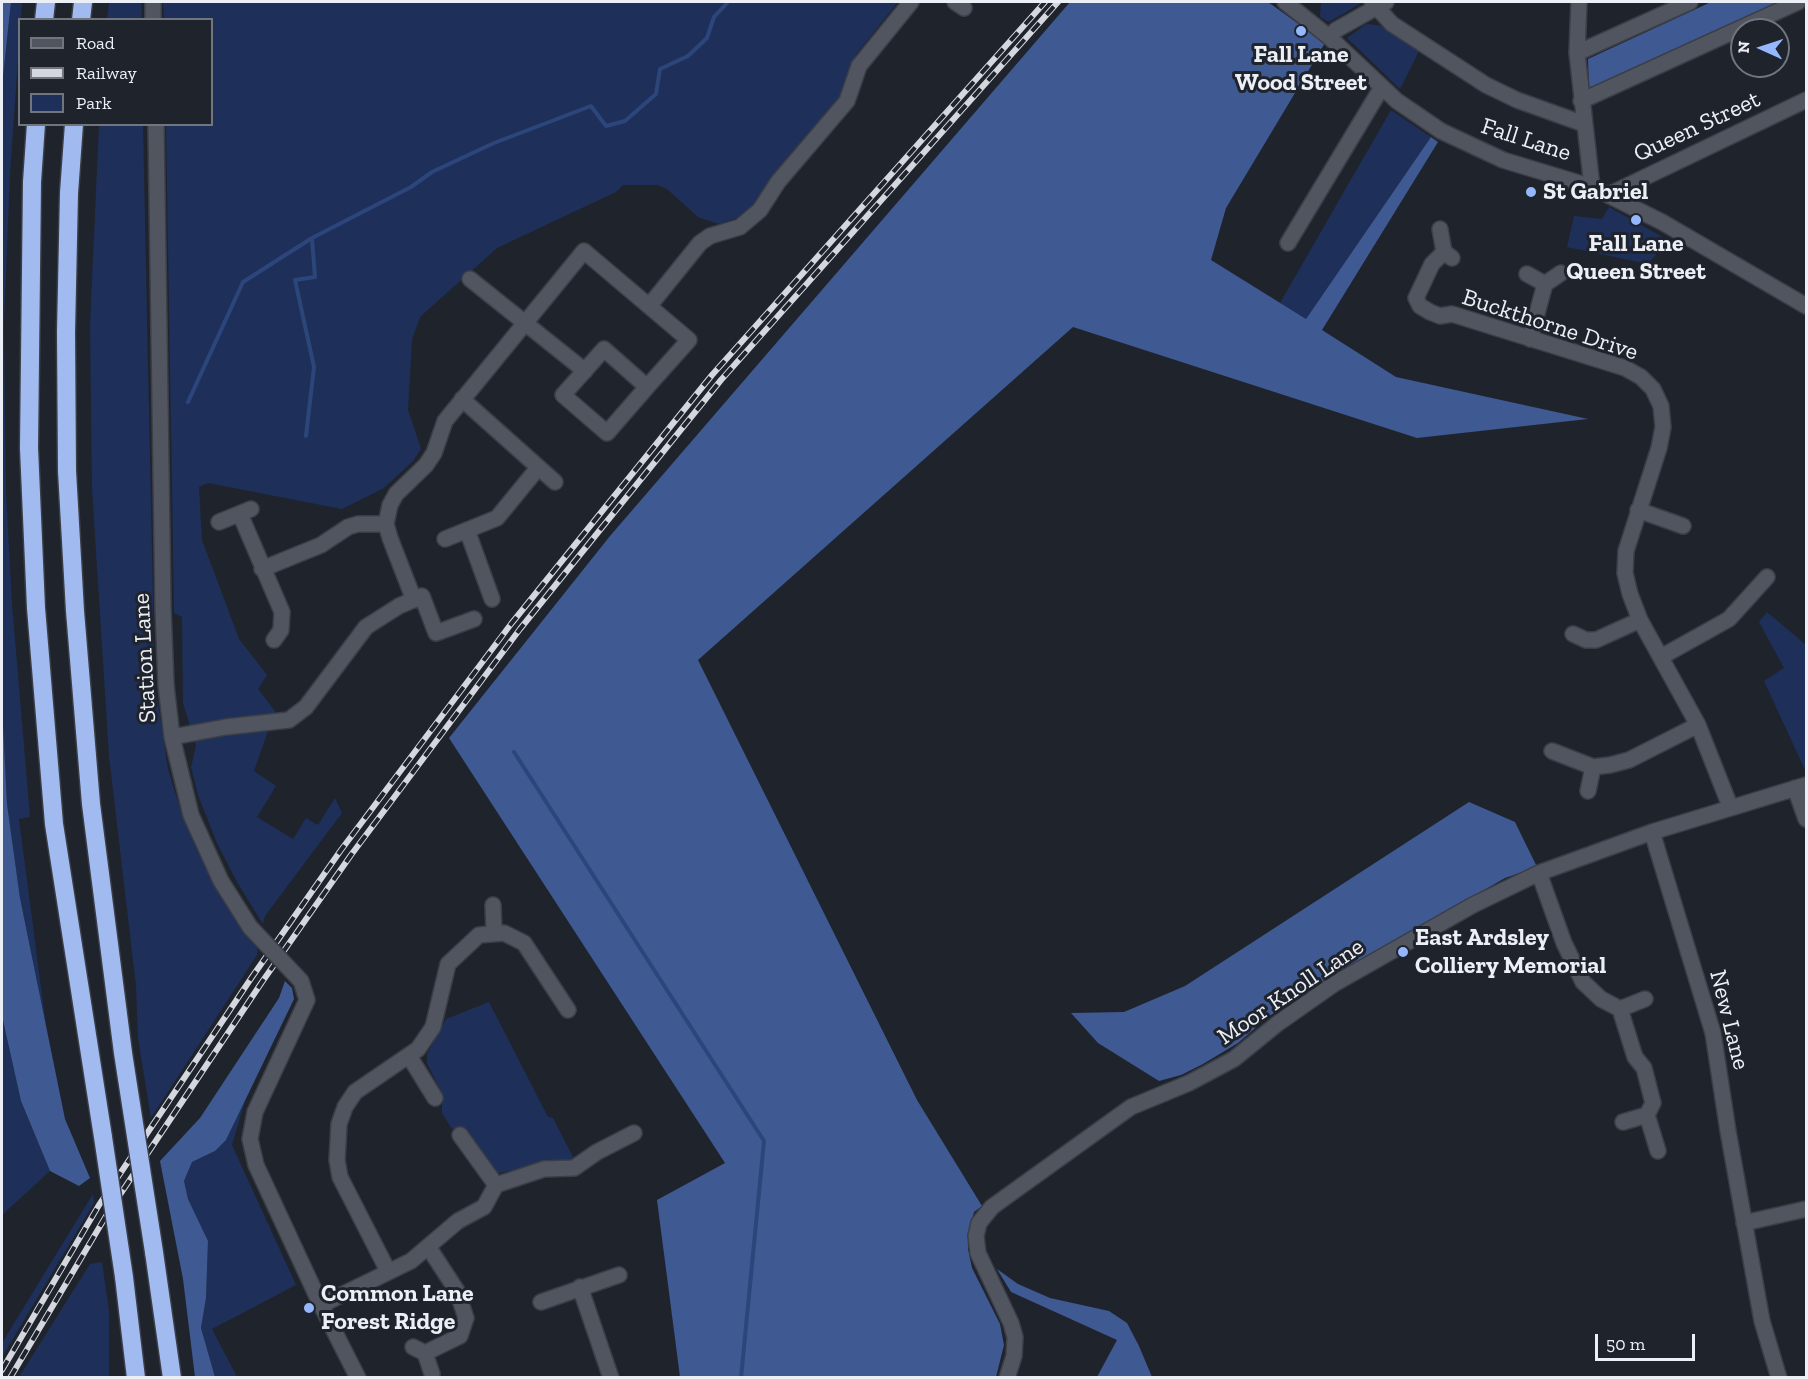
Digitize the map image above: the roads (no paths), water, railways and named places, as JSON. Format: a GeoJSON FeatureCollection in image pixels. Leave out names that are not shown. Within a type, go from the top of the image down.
{"type":"FeatureCollection","features":[{"type":"Feature","properties":{"kind":"highway"},"geometry":{"type":"LineString","coordinates":[[44,18],[46,2]]}},
{"type":"Feature","properties":{"kind":"highway"},"geometry":{"type":"LineString","coordinates":[[81,18],[83,2]]}},
{"type":"Feature","properties":{"kind":"highway"},"geometry":{"type":"LineString","coordinates":[[36,126],[32,194],[28,436],[36,608],[54,824],[124,1277],[136,1377]]}},
{"type":"Feature","properties":{"kind":"highway"},"geometry":{"type":"LineString","coordinates":[[74,126],[69,193],[66,344],[67,471],[75,611],[91,804],[123,1053],[172,1377]]}},
{"type":"Feature","properties":{"kind":"street"},"geometry":{"type":"LineString","coordinates":[[153,2],[153,18]]}},
{"type":"Feature","properties":{"kind":"street"},"geometry":{"type":"LineString","coordinates":[[650,305],[700,243],[710,236],[740,227],[760,210],[778,182],[847,101],[859,66],[911,2]]}},
{"type":"Feature","properties":{"kind":"street","name":"Fall Lane"},"geometry":{"type":"LineString","coordinates":[[1286,2],[1329,37],[1382,87],[1441,131],[1503,160],[1592,187],[1662,222],[1806,306]]}},
{"type":"Feature","properties":{"kind":"street"},"geometry":{"type":"LineString","coordinates":[[1579,2],[1576,53],[1592,187]]}},
{"type":"Feature","properties":{"kind":"street"},"geometry":{"type":"LineString","coordinates":[[1576,53],[1690,2]]}},
{"type":"Feature","properties":{"kind":"street"},"geometry":{"type":"LineString","coordinates":[[1581,101],[1798,2]]}},
{"type":"Feature","properties":{"kind":"street"},"geometry":{"type":"LineString","coordinates":[[1329,37],[1336,30],[1378,4],[1392,24],[1422,46],[1486,85],[1517,100],[1584,124]]}},
{"type":"Feature","properties":{"kind":"street"},"geometry":{"type":"LineString","coordinates":[[1288,243],[1382,87]]}},
{"type":"Feature","properties":{"kind":"street","name":"Queen Street"},"geometry":{"type":"LineString","coordinates":[[1608,195],[1806,100]]}},
{"type":"Feature","properties":{"kind":"street","name":"Station Lane"},"geometry":{"type":"LineString","coordinates":[[156,126],[163,596],[166,685],[172,737],[191,815],[221,881],[250,927],[301,981],[307,1000],[255,1112],[250,1139],[256,1165],[321,1305]]}},
{"type":"Feature","properties":{"kind":"street","name":"Buckthorne Drive"},"geometry":{"type":"LineString","coordinates":[[1440,229],[1448,255],[1432,264],[1408,298],[1440,316],[1452,314],[1625,368],[1641,377],[1653,389],[1661,406],[1663,427],[1659,448],[1626,551],[1625,573],[1640,620],[1698,725],[1731,806]]}},
{"type":"Feature","properties":{"kind":"street"},"geometry":{"type":"LineString","coordinates":[[474,619],[436,633],[386,524],[387,514],[396,494],[426,465],[434,453],[445,421],[584,251],[689,340],[607,433],[563,395],[604,349],[647,387]]}},
{"type":"Feature","properties":{"kind":"street"},"geometry":{"type":"LineString","coordinates":[[1530,339],[1545,284],[1561,273]]}},
{"type":"Feature","properties":{"kind":"street"},"geometry":{"type":"LineString","coordinates":[[1527,274],[1545,284]]}},
{"type":"Feature","properties":{"kind":"street"},"geometry":{"type":"LineString","coordinates":[[470,279],[585,371]]}},
{"type":"Feature","properties":{"kind":"street"},"geometry":{"type":"LineString","coordinates":[[462,399],[555,482]]}},
{"type":"Feature","properties":{"kind":"street"},"geometry":{"type":"LineString","coordinates":[[445,539],[497,518],[538,468]]}},
{"type":"Feature","properties":{"kind":"street"},"geometry":{"type":"LineString","coordinates":[[1638,510],[1683,526]]}},
{"type":"Feature","properties":{"kind":"street"},"geometry":{"type":"LineString","coordinates":[[219,522],[245,511],[262,569],[282,612],[281,630],[274,641]]}},
{"type":"Feature","properties":{"kind":"street"},"geometry":{"type":"LineString","coordinates":[[262,569],[321,545],[348,527],[358,524],[386,524]]}},
{"type":"Feature","properties":{"kind":"street"},"geometry":{"type":"LineString","coordinates":[[467,530],[492,599]]}},
{"type":"Feature","properties":{"kind":"street"},"geometry":{"type":"LineString","coordinates":[[1661,657],[1751,608],[1767,577]]}},
{"type":"Feature","properties":{"kind":"street"},"geometry":{"type":"LineString","coordinates":[[172,737],[225,727],[289,720],[306,707],[366,627],[418,598]]}},
{"type":"Feature","properties":{"kind":"street"},"geometry":{"type":"LineString","coordinates":[[1574,634],[1586,640],[1596,640],[1640,620]]}},
{"type":"Feature","properties":{"kind":"street"},"geometry":{"type":"LineString","coordinates":[[1552,751],[1593,767],[1629,760],[1698,725]]}},
{"type":"Feature","properties":{"kind":"street"},"geometry":{"type":"LineString","coordinates":[[1587,790],[1593,767]]}},
{"type":"Feature","properties":{"kind":"street"},"geometry":{"type":"LineString","coordinates":[[1801,786],[1806,819]]}},
{"type":"Feature","properties":{"kind":"street","name":"Moor Knoll Lane"},"geometry":{"type":"LineString","coordinates":[[1007,1377],[1014,1356],[1015,1337],[978,1253],[976,1236],[979,1223],[992,1207],[1131,1107],[1220,1067],[1334,984],[1473,904],[1539,873],[1652,832],[1801,786]]}},
{"type":"Feature","properties":{"kind":"street","name":"New Lane"},"geometry":{"type":"LineString","coordinates":[[1652,832],[1713,1033],[1762,1321],[1779,1377]]}},
{"type":"Feature","properties":{"kind":"street"},"geometry":{"type":"LineString","coordinates":[[1539,873],[1563,943],[1583,982],[1601,999],[1620,1009],[1635,1057],[1644,1068],[1651,1094],[1653,1103],[1647,1115],[1658,1151]]}},
{"type":"Feature","properties":{"kind":"street"},"geometry":{"type":"LineString","coordinates":[[493,905],[494,931]]}},
{"type":"Feature","properties":{"kind":"street"},"geometry":{"type":"LineString","coordinates":[[388,1271],[340,1177],[337,1142],[345,1107],[355,1092],[418,1049],[433,1027],[448,964],[479,935],[494,931],[504,933],[524,944],[568,1010]]}},
{"type":"Feature","properties":{"kind":"street"},"geometry":{"type":"LineString","coordinates":[[1620,1009],[1645,999]]}},
{"type":"Feature","properties":{"kind":"street"},"geometry":{"type":"LineString","coordinates":[[409,1056],[435,1098]]}},
{"type":"Feature","properties":{"kind":"street"},"geometry":{"type":"LineString","coordinates":[[1623,1122],[1647,1115]]}},
{"type":"Feature","properties":{"kind":"street"},"geometry":{"type":"LineString","coordinates":[[358,1377],[321,1305],[411,1261],[458,1221],[484,1206],[496,1185],[544,1169],[574,1168],[597,1152],[634,1133]]}},
{"type":"Feature","properties":{"kind":"street"},"geometry":{"type":"LineString","coordinates":[[460,1135],[496,1185]]}},
{"type":"Feature","properties":{"kind":"street"},"geometry":{"type":"LineString","coordinates":[[1744,1223],[1806,1209]]}},
{"type":"Feature","properties":{"kind":"street"},"geometry":{"type":"LineString","coordinates":[[429,1248],[457,1291],[466,1318],[460,1336],[419,1350],[432,1374]]}},
{"type":"Feature","properties":{"kind":"street"},"geometry":{"type":"LineString","coordinates":[[542,1302],[619,1275]]}},
{"type":"Feature","properties":{"kind":"street"},"geometry":{"type":"LineString","coordinates":[[580,1287],[611,1377]]}},
{"type":"Feature","properties":{"kind":"waterway"},"geometry":{"type":"LineString","coordinates":[[188,402],[243,282],[312,238],[411,187],[432,172],[494,143],[591,106],[606,126],[625,121],[656,94],[660,69],[688,56],[707,38],[714,17],[728,2]]}},
{"type":"Feature","properties":{"kind":"waterway"},"geometry":{"type":"LineString","coordinates":[[306,436],[314,367],[295,280],[315,277],[312,239]]}},
{"type":"Feature","properties":{"kind":"waterway"},"geometry":{"type":"LineString","coordinates":[[514,752],[764,1141],[741,1378]]}},
{"type":"Feature","properties":{"kind":"railway"},"geometry":{"type":"LineString","coordinates":[[2,1370],[99,1205],[252,977],[341,850],[511,624],[712,375],[1045,2]]}},
{"type":"Feature","properties":{"kind":"railway"},"geometry":{"type":"LineString","coordinates":[[10,1378],[109,1211],[262,982],[351,855],[520,629],[721,380],[1058,2]]}},
{"type":"Feature","properties":{"kind":"place","name":"Fall Lane Wood Street"},"geometry":{"type":"Point","coordinates":[1301,31]}},
{"type":"Feature","properties":{"kind":"place","name":"St Gabriel"},"geometry":{"type":"Point","coordinates":[1531,192]}},
{"type":"Feature","properties":{"kind":"place","name":"Fall Lane Queen Street"},"geometry":{"type":"Point","coordinates":[1636,220]}},
{"type":"Feature","properties":{"kind":"place","name":"East Ardsley Colliery Memorial"},"geometry":{"type":"Point","coordinates":[1403,952]}},
{"type":"Feature","properties":{"kind":"place","name":"Common Lane Forest Ridge"},"geometry":{"type":"Point","coordinates":[309,1308]}}]}
